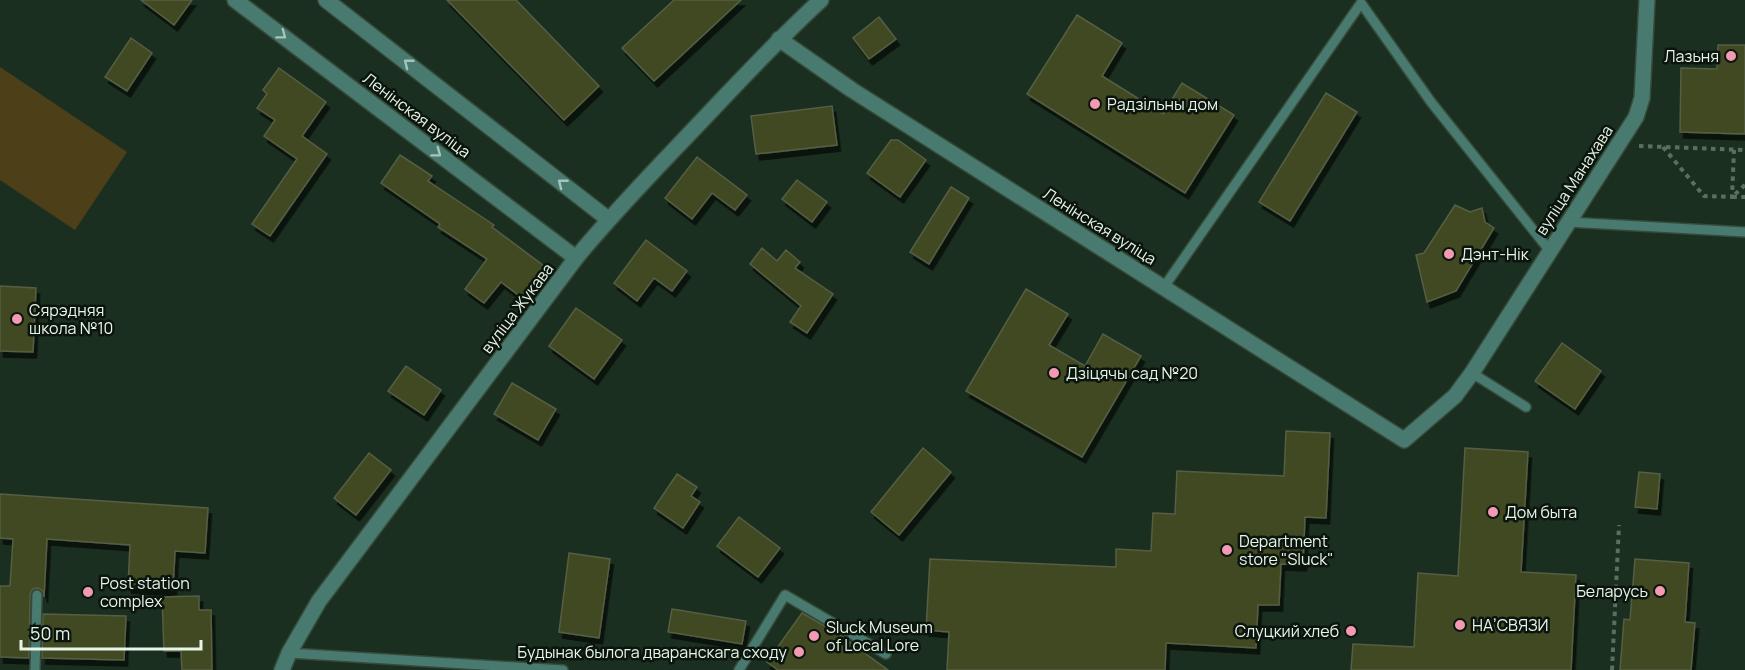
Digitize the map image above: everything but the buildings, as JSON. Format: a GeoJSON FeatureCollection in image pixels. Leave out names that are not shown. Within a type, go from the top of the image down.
{"type":"FeatureCollection","features":[{"type":"Feature","properties":{"kind":"street","name":"Ленінская вуліца"},"geometry":{"type":"LineString","coordinates":[[235,0],[576,258]]}},
{"type":"Feature","properties":{"kind":"street","name":"Ленінская вуліца"},"geometry":{"type":"LineString","coordinates":[[326,0],[608,219]]}},
{"type":"Feature","properties":{"kind":"street","name":"вуліца Жукава"},"geometry":{"type":"LineString","coordinates":[[282,670],[289,653],[319,601],[576,258],[608,219],[779,39],[821,0]]}},
{"type":"Feature","properties":{"kind":"street","name":"вуліца Манахава"},"geometry":{"type":"LineString","coordinates":[[1404,440],[1455,396],[1472,373],[1636,117],[1642,98],[1647,0]]}},
{"type":"Feature","properties":{"kind":"street","name":"Ленінская вуліца"},"geometry":{"type":"LineString","coordinates":[[779,39],[852,90],[1404,440]]}},
{"type":"Feature","properties":{"kind":"lane"},"geometry":{"type":"LineString","coordinates":[[1164,288],[1361,3],[1431,102],[1550,250]]}},
{"type":"Feature","properties":{"kind":"lane"},"geometry":{"type":"LineString","coordinates":[[1568,222],[1745,232]]}},
{"type":"Feature","properties":{"kind":"lane"},"geometry":{"type":"LineString","coordinates":[[1472,373],[1526,407]]}},
{"type":"Feature","properties":{"kind":"lane"},"geometry":{"type":"LineString","coordinates":[[35,670],[36,595]]}},
{"type":"Feature","properties":{"kind":"lane"},"geometry":{"type":"LineString","coordinates":[[739,670],[785,595],[886,654]]}},
{"type":"Feature","properties":{"kind":"lane"},"geometry":{"type":"LineString","coordinates":[[289,653],[563,670]]}},
{"type":"Feature","properties":{"kind":"path"},"geometry":{"type":"LineString","coordinates":[[1621,140],[1631,146],[1745,150]]}},
{"type":"Feature","properties":{"kind":"path"},"geometry":{"type":"LineString","coordinates":[[1664,147],[1704,196],[1745,197]]}},
{"type":"Feature","properties":{"kind":"path"},"geometry":{"type":"LineString","coordinates":[[1732,197],[1734,150]]}},
{"type":"Feature","properties":{"kind":"path"},"geometry":{"type":"LineString","coordinates":[[1732,197],[1745,185]]}},
{"type":"Feature","properties":{"kind":"path"},"geometry":{"type":"LineString","coordinates":[[1612,670],[1619,525]]}},
{"type":"Feature","properties":{"kind":"shaded area"},"geometry":{"type":"Polygon","coordinates":[[[0,67],[127,152],[75,230],[0,180],[0,67]]]}},
{"type":"Feature","properties":{"kind":"place","name":"Лазьня"},"geometry":{"type":"Point","coordinates":[1731,56]}},
{"type":"Feature","properties":{"kind":"place","name":"Радзільны дом"},"geometry":{"type":"Point","coordinates":[1095,104]}},
{"type":"Feature","properties":{"kind":"place","name":"Дэнт-Нік"},"geometry":{"type":"Point","coordinates":[1449,254]}},
{"type":"Feature","properties":{"kind":"place","name":"Сярэдняя школа №10"},"geometry":{"type":"Point","coordinates":[17,319]}},
{"type":"Feature","properties":{"kind":"place","name":"Дзіцячы сад №20"},"geometry":{"type":"Point","coordinates":[1054,373]}},
{"type":"Feature","properties":{"kind":"place","name":"Дом быта"},"geometry":{"type":"Point","coordinates":[1493,512]}},
{"type":"Feature","properties":{"kind":"place","name":"Department store \"Sluck\""},"geometry":{"type":"Point","coordinates":[1227,550]}},
{"type":"Feature","properties":{"kind":"place","name":"Беларусь"},"geometry":{"type":"Point","coordinates":[1660,591]}},
{"type":"Feature","properties":{"kind":"place","name":"Post station complex"},"geometry":{"type":"Point","coordinates":[88,592]}},
{"type":"Feature","properties":{"kind":"place","name":"НАʼСВЯЗИ"},"geometry":{"type":"Point","coordinates":[1460,625]}},
{"type":"Feature","properties":{"kind":"place","name":"Слуцкий хлеб"},"geometry":{"type":"Point","coordinates":[1351,631]}},
{"type":"Feature","properties":{"kind":"place","name":"Sluck Museum of Local Lore"},"geometry":{"type":"Point","coordinates":[814,636]}},
{"type":"Feature","properties":{"kind":"place","name":"Будынак былога дваранскага сходу"},"geometry":{"type":"Point","coordinates":[799,652]}}]}
